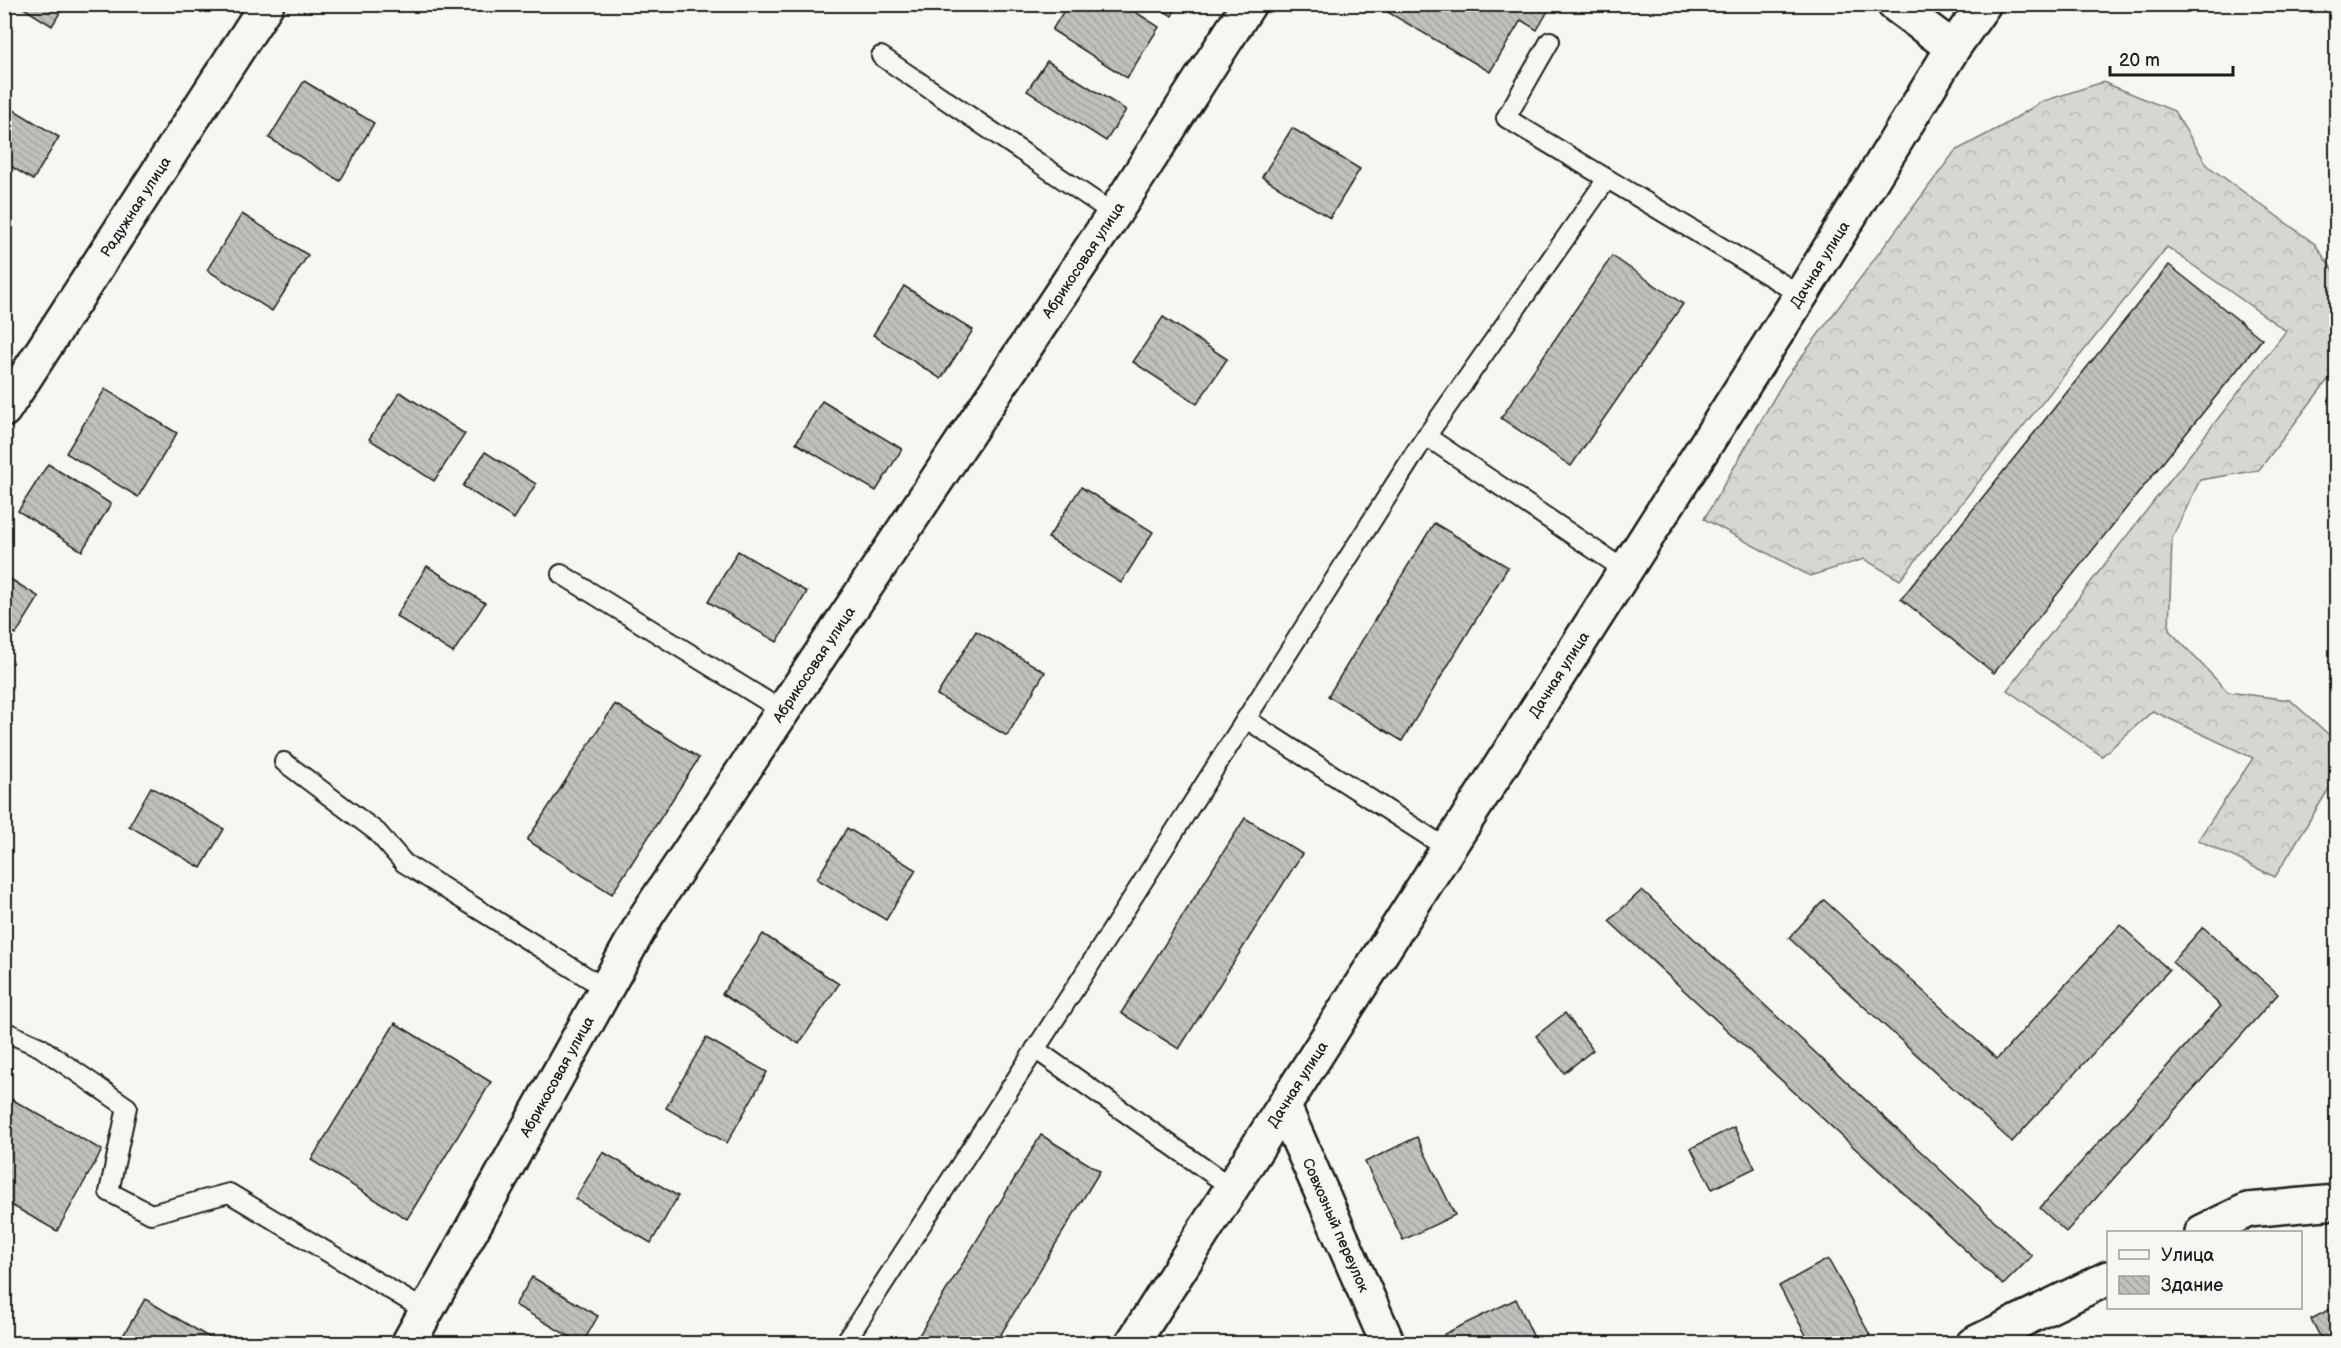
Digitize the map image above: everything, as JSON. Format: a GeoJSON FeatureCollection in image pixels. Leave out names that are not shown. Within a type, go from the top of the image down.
{"type":"FeatureCollection","features":[{"type":"Feature","properties":{"kind":"street","name":"Радужная улица"},"geometry":{"type":"LineString","coordinates":[[4,410],[267,4]]}},
{"type":"Feature","properties":{"kind":"street","name":"Абрикосовая улица"},"geometry":{"type":"LineString","coordinates":[[408,1344],[647,915],[1114,214],[1248,4]]}},
{"type":"Feature","properties":{"kind":"street"},"geometry":{"type":"LineString","coordinates":[[1894,4],[1953,48]]}},
{"type":"Feature","properties":{"kind":"street","name":"Дачная улица"},"geometry":{"type":"LineString","coordinates":[[1132,1344],[1801,295],[1953,48],[1984,4]]}},
{"type":"Feature","properties":{"kind":"street","name":"Совхозный переулок"},"geometry":{"type":"LineString","coordinates":[[1284,1107],[1388,1344]]}},
{"type":"Feature","properties":{"kind":"street"},"geometry":{"type":"LineString","coordinates":[[2206,1231],[2248,1210],[2337,1202]]}},
{"type":"Feature","properties":{"kind":"street"},"geometry":{"type":"LineString","coordinates":[[1973,1344],[2107,1279]]}},
{"type":"Feature","properties":{"kind":"lane"},"geometry":{"type":"LineString","coordinates":[[1550,41],[1506,118],[1801,295]]}},
{"type":"Feature","properties":{"kind":"lane"},"geometry":{"type":"LineString","coordinates":[[881,56],[1114,214]]}},
{"type":"Feature","properties":{"kind":"lane"},"geometry":{"type":"LineString","coordinates":[[844,1344],[1426,436],[1607,178]]}},
{"type":"Feature","properties":{"kind":"lane"},"geometry":{"type":"LineString","coordinates":[[1426,436],[1626,571]]}},
{"type":"Feature","properties":{"kind":"lane"},"geometry":{"type":"LineString","coordinates":[[561,574],[783,711]]}},
{"type":"Feature","properties":{"kind":"lane"},"geometry":{"type":"LineString","coordinates":[[1246,719],[1448,849]]}},
{"type":"Feature","properties":{"kind":"lane"},"geometry":{"type":"LineString","coordinates":[[284,762],[377,832],[404,863],[606,989]]}},
{"type":"Feature","properties":{"kind":"lane"},"geometry":{"type":"LineString","coordinates":[[4,1030],[40,1047],[127,1107],[109,1192],[151,1214],[229,1193],[426,1311]]}},
{"type":"Feature","properties":{"kind":"lane"},"geometry":{"type":"LineString","coordinates":[[1035,1049],[1232,1188]]}},
{"type":"Feature","properties":{"kind":"green space"},"geometry":{"type":"Polygon","coordinates":[[[2103,82],[2174,111],[2208,166],[2315,244],[2336,275],[2336,363],[2330,377],[2259,470],[2200,480],[2172,538],[2169,630],[2228,692],[2290,700],[2336,741],[2336,777],[2275,877],[2198,840],[2253,758],[2153,711],[2102,756],[2007,690],[2286,331],[2167,247],[1900,580],[1864,559],[1810,576],[1704,519],[1785,379],[1955,151],[2041,102],[2103,82]]]}},
{"type":"Feature","properties":{"kind":"building"},"geometry":{"type":"Polygon","coordinates":[[[17,4],[65,4],[52,26],[17,4]]]}},
{"type":"Feature","properties":{"kind":"building"},"geometry":{"type":"Polygon","coordinates":[[[1068,4],[1123,4],[1159,27],[1127,78],[1052,30],[1068,4]]]}},
{"type":"Feature","properties":{"kind":"building"},"geometry":{"type":"Polygon","coordinates":[[[1153,4],[1178,4],[1172,16],[1153,4]]]}},
{"type":"Feature","properties":{"kind":"building"},"geometry":{"type":"Polygon","coordinates":[[[1380,4],[1552,4],[1537,30],[1521,20],[1490,72],[1379,7],[1380,4]]]}},
{"type":"Feature","properties":{"kind":"building"},"geometry":{"type":"Polygon","coordinates":[[[1047,61],[1126,110],[1106,141],[1027,91],[1047,61]]]}},
{"type":"Feature","properties":{"kind":"building"},"geometry":{"type":"Polygon","coordinates":[[[304,81],[374,123],[340,181],[269,138],[304,81]]]}},
{"type":"Feature","properties":{"kind":"building"},"geometry":{"type":"Polygon","coordinates":[[[4,104],[59,137],[33,180],[4,162],[4,104]]]}},
{"type":"Feature","properties":{"kind":"building"},"geometry":{"type":"Polygon","coordinates":[[[1292,128],[1360,169],[1330,218],[1262,177],[1292,128]]]}},
{"type":"Feature","properties":{"kind":"building"},"geometry":{"type":"Polygon","coordinates":[[[242,214],[308,255],[272,311],[207,270],[242,214]]]}},
{"type":"Feature","properties":{"kind":"building"},"geometry":{"type":"Polygon","coordinates":[[[1612,256],[1683,304],[1571,466],[1501,418],[1612,256]]]}},
{"type":"Feature","properties":{"kind":"building"},"geometry":{"type":"Polygon","coordinates":[[[2169,265],[2262,339],[1994,673],[1901,599],[2169,265]]]}},
{"type":"Feature","properties":{"kind":"building"},"geometry":{"type":"Polygon","coordinates":[[[904,286],[973,330],[941,379],[873,335],[904,286]]]}},
{"type":"Feature","properties":{"kind":"building"},"geometry":{"type":"Polygon","coordinates":[[[1163,317],[1227,359],[1197,404],[1133,362],[1163,317]]]}},
{"type":"Feature","properties":{"kind":"building"},"geometry":{"type":"Polygon","coordinates":[[[105,389],[177,433],[138,497],[66,453],[105,389]]]}},
{"type":"Feature","properties":{"kind":"building"},"geometry":{"type":"Polygon","coordinates":[[[400,392],[465,434],[434,481],[369,439],[400,392]]]}},
{"type":"Feature","properties":{"kind":"building"},"geometry":{"type":"Polygon","coordinates":[[[822,401],[902,449],[876,491],[796,443],[822,401]]]}},
{"type":"Feature","properties":{"kind":"building"},"geometry":{"type":"Polygon","coordinates":[[[485,452],[536,484],[514,519],[463,486],[485,452]]]}},
{"type":"Feature","properties":{"kind":"building"},"geometry":{"type":"Polygon","coordinates":[[[48,464],[111,504],[82,551],[18,511],[48,464]]]}},
{"type":"Feature","properties":{"kind":"building"},"geometry":{"type":"Polygon","coordinates":[[[1081,487],[1153,532],[1121,583],[1048,538],[1081,487]]]}},
{"type":"Feature","properties":{"kind":"building"},"geometry":{"type":"Polygon","coordinates":[[[1434,523],[1508,567],[1402,741],[1328,696],[1434,523]]]}},
{"type":"Feature","properties":{"kind":"building"},"geometry":{"type":"Polygon","coordinates":[[[738,551],[807,592],[777,642],[708,602],[738,551]]]}},
{"type":"Feature","properties":{"kind":"building"},"geometry":{"type":"Polygon","coordinates":[[[427,566],[485,603],[453,653],[396,616],[427,566]]]}},
{"type":"Feature","properties":{"kind":"building"},"geometry":{"type":"Polygon","coordinates":[[[4,575],[39,597],[16,634],[4,627],[4,575]]]}},
{"type":"Feature","properties":{"kind":"building"},"geometry":{"type":"Polygon","coordinates":[[[976,631],[1045,672],[1007,736],[937,695],[976,631]]]}},
{"type":"Feature","properties":{"kind":"building"},"geometry":{"type":"Polygon","coordinates":[[[615,704],[699,758],[612,894],[527,840],[615,704]]]}},
{"type":"Feature","properties":{"kind":"building"},"geometry":{"type":"Polygon","coordinates":[[[151,787],[224,829],[201,868],[129,826],[151,787]]]}},
{"type":"Feature","properties":{"kind":"building"},"geometry":{"type":"Polygon","coordinates":[[[1245,818],[1302,854],[1179,1049],[1121,1013],[1245,818]]]}},
{"type":"Feature","properties":{"kind":"building"},"geometry":{"type":"Polygon","coordinates":[[[847,828],[916,870],[886,920],[817,879],[847,828]]]}},
{"type":"Feature","properties":{"kind":"building"},"geometry":{"type":"Polygon","coordinates":[[[1642,890],[2032,1256],[2003,1285],[1609,921],[1642,890]]]}},
{"type":"Feature","properties":{"kind":"building"},"geometry":{"type":"Polygon","coordinates":[[[1824,900],[1997,1059],[2120,925],[2169,970],[2012,1142],[1789,938],[1824,900]]]}},
{"type":"Feature","properties":{"kind":"building"},"geometry":{"type":"Polygon","coordinates":[[[2203,927],[2278,994],[2066,1232],[2040,1208],[2221,1006],[2172,962],[2203,927]]]}},
{"type":"Feature","properties":{"kind":"building"},"geometry":{"type":"Polygon","coordinates":[[[763,934],[839,984],[799,1044],[722,994],[763,934]]]}},
{"type":"Feature","properties":{"kind":"building"},"geometry":{"type":"Polygon","coordinates":[[[1565,1013],[1593,1050],[1564,1073],[1536,1036],[1565,1013]]]}},
{"type":"Feature","properties":{"kind":"building"},"geometry":{"type":"Polygon","coordinates":[[[395,1023],[491,1082],[407,1219],[311,1160],[395,1023]]]}},
{"type":"Feature","properties":{"kind":"building"},"geometry":{"type":"Polygon","coordinates":[[[706,1038],[767,1072],[727,1143],[666,1108],[706,1038]]]}},
{"type":"Feature","properties":{"kind":"building"},"geometry":{"type":"Polygon","coordinates":[[[4,1095],[102,1150],[57,1231],[4,1201],[4,1095]]]}},
{"type":"Feature","properties":{"kind":"building"},"geometry":{"type":"Polygon","coordinates":[[[1734,1127],[1755,1168],[1712,1189],[1691,1148],[1734,1127]]]}},
{"type":"Feature","properties":{"kind":"building"},"geometry":{"type":"Polygon","coordinates":[[[1041,1135],[1100,1171],[995,1344],[922,1344],[916,1340],[1041,1135]]]}},
{"type":"Feature","properties":{"kind":"building"},"geometry":{"type":"Polygon","coordinates":[[[1417,1137],[1455,1215],[1403,1240],[1365,1162],[1417,1137]]]}},
{"type":"Feature","properties":{"kind":"building"},"geometry":{"type":"Polygon","coordinates":[[[603,1152],[678,1196],[651,1243],[575,1199],[603,1152]]]}},
{"type":"Feature","properties":{"kind":"building"},"geometry":{"type":"Polygon","coordinates":[[[1828,1259],[1870,1335],[1856,1344],[1811,1344],[1779,1286],[1828,1259]]]}},
{"type":"Feature","properties":{"kind":"building"},"geometry":{"type":"Polygon","coordinates":[[[532,1277],[598,1316],[582,1344],[515,1305],[532,1277]]]}},
{"type":"Feature","properties":{"kind":"building"},"geometry":{"type":"Polygon","coordinates":[[[145,1299],[220,1344],[118,1344],[145,1299]]]}},
{"type":"Feature","properties":{"kind":"building"},"geometry":{"type":"Polygon","coordinates":[[[1516,1299],[1537,1344],[1448,1344],[1444,1334],[1516,1299]]]}},
{"type":"Feature","properties":{"kind":"building"},"geometry":{"type":"Polygon","coordinates":[[[2336,1306],[2336,1344],[2324,1344],[2311,1319],[2336,1306]]]}}]}
